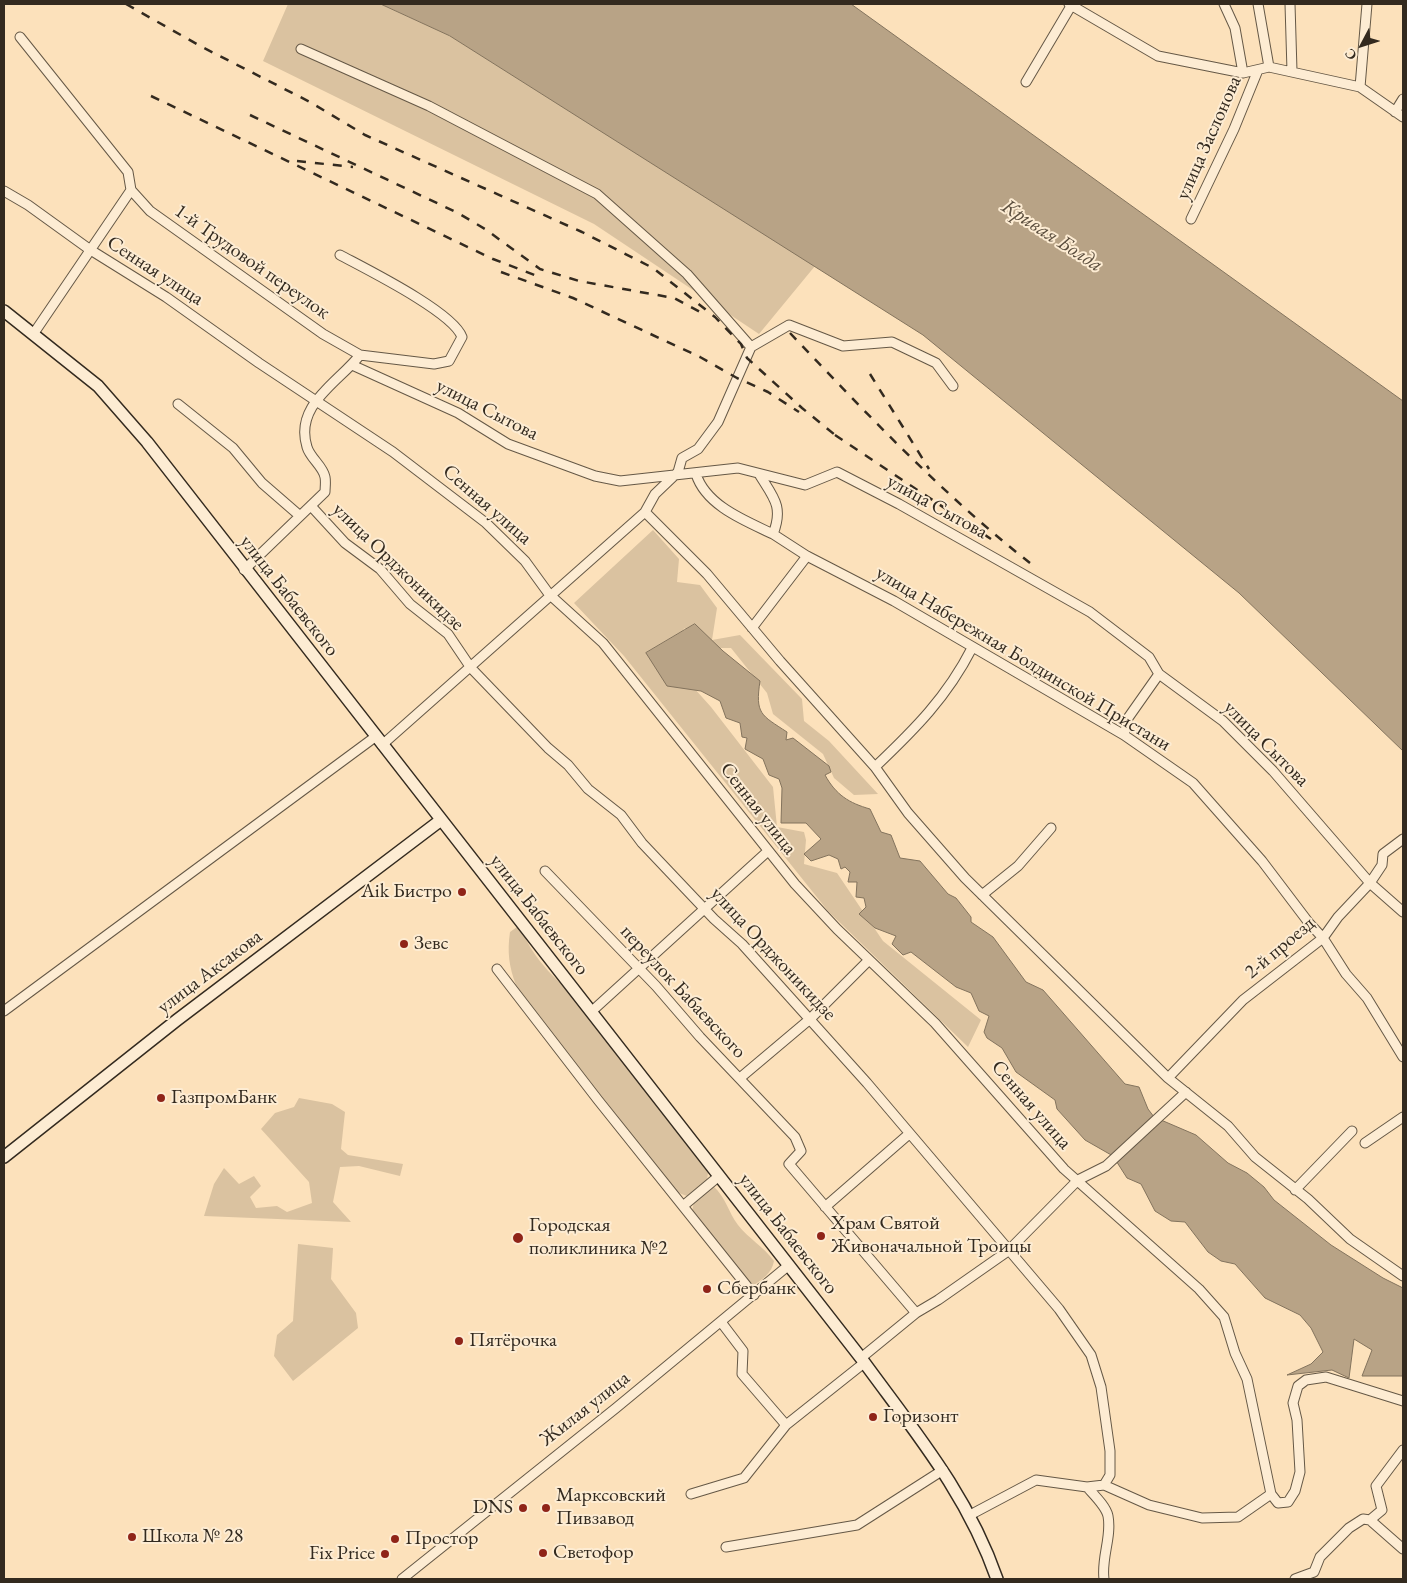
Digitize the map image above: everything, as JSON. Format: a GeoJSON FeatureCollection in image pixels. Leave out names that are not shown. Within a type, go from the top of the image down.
{"type":"FeatureCollection","features":[{"type":"Feature","properties":{"kind":"main road","name":"улица Бабаевского"},"geometry":{"type":"LineString","coordinates":[[4,311],[98,386],[124,415],[862,1361],[943,1470],[970,1515],[997,1579]]}},
{"type":"Feature","properties":{"kind":"main road","name":"улица Аксакова"},"geometry":{"type":"LineString","coordinates":[[4,1157],[176,1020],[441,820]]}},
{"type":"Feature","properties":{"kind":"street"},"geometry":{"type":"LineString","coordinates":[[1224,4],[1235,28],[1243,73]]}},
{"type":"Feature","properties":{"kind":"street","name":"улица Заслонова"},"geometry":{"type":"LineString","coordinates":[[1258,4],[1269,67]]}},
{"type":"Feature","properties":{"kind":"street"},"geometry":{"type":"LineString","coordinates":[[1290,4],[1292,71]]}},
{"type":"Feature","properties":{"kind":"street"},"geometry":{"type":"LineString","coordinates":[[1360,86],[1366,4]]}},
{"type":"Feature","properties":{"kind":"street"},"geometry":{"type":"LineString","coordinates":[[1026,82],[1070,5],[1158,56],[1243,73],[1269,67],[1360,86],[1399,114],[1403,99]]}},
{"type":"Feature","properties":{"kind":"street"},"geometry":{"type":"LineString","coordinates":[[20,37],[128,172],[131,190],[89,249],[34,334]]}},
{"type":"Feature","properties":{"kind":"street"},"geometry":{"type":"LineString","coordinates":[[301,49],[429,106],[597,194],[688,274],[751,346]]}},
{"type":"Feature","properties":{"kind":"street","name":"улица Заслонова"},"geometry":{"type":"LineString","coordinates":[[1191,219],[1234,129],[1258,70]]}},
{"type":"Feature","properties":{"kind":"street","name":"1-й Трудовой переулок"},"geometry":{"type":"LineString","coordinates":[[131,190],[150,211],[322,334],[360,355]]}},
{"type":"Feature","properties":{"kind":"street","name":"Сенная улица"},"geometry":{"type":"LineString","coordinates":[[4,191],[28,205],[89,249],[166,297],[314,400],[394,452],[486,523],[525,562],[550,594],[603,642],[795,884],[869,960],[935,1023],[1064,1169],[1128,1228],[1199,1289],[1224,1317],[1247,1379],[1271,1494]]}},
{"type":"Feature","properties":{"kind":"street"},"geometry":{"type":"LineString","coordinates":[[244,570],[325,492],[325,476],[308,449],[304,430],[314,400],[352,365],[360,355],[434,364],[449,361],[462,337],[459,330],[434,308],[340,255]]}},
{"type":"Feature","properties":{"kind":"street"},"geometry":{"type":"LineString","coordinates":[[4,1011],[379,741],[470,668],[550,594],[645,512],[655,494],[675,476],[682,458],[698,449],[718,422],[751,346],[789,325],[843,346],[892,342],[936,363],[953,386]]}},
{"type":"Feature","properties":{"kind":"street","name":"улица Сытова"},"geometry":{"type":"LineString","coordinates":[[352,365],[458,413],[508,444],[595,476],[620,481],[738,468],[805,485],[837,472],[899,504],[1090,612],[1149,656],[1159,674],[1223,721],[1273,771],[1370,883],[1403,912]]}},
{"type":"Feature","properties":{"kind":"street","name":"улица Орджоникидзе"},"geometry":{"type":"LineString","coordinates":[[178,404],[233,448],[262,483],[300,516]]}},
{"type":"Feature","properties":{"kind":"street","name":"улица Набережная Болдинской Пристани"},"geometry":{"type":"LineString","coordinates":[[696,474],[698,482],[720,506],[773,534],[807,556],[894,601],[972,648],[1124,734],[1192,783],[1226,818],[1309,923],[1324,938],[1346,974],[1367,998],[1403,1057]]}},
{"type":"Feature","properties":{"kind":"street"},"geometry":{"type":"LineString","coordinates":[[759,474],[778,506],[779,520],[773,534]]}},
{"type":"Feature","properties":{"kind":"street","name":"улица Орджоникидзе"},"geometry":{"type":"LineString","coordinates":[[311,506],[345,543],[380,569],[410,604],[448,634],[470,668],[568,765],[588,789],[621,815],[642,843],[703,908],[742,944],[810,1019],[977,1212],[1008,1251],[1060,1309],[1091,1355],[1101,1387],[1107,1421],[1110,1475],[1104,1485]]}},
{"type":"Feature","properties":{"kind":"street"},"geometry":{"type":"LineString","coordinates":[[645,512],[707,574],[752,628],[875,767],[908,813],[982,895],[1168,1078],[1228,1126],[1255,1157],[1295,1190],[1308,1198],[1350,1239],[1403,1276]]}},
{"type":"Feature","properties":{"kind":"street"},"geometry":{"type":"LineString","coordinates":[[752,628],[807,556]]}},
{"type":"Feature","properties":{"kind":"street"},"geometry":{"type":"LineString","coordinates":[[875,767],[923,721],[959,673],[972,648]]}},
{"type":"Feature","properties":{"kind":"street"},"geometry":{"type":"LineString","coordinates":[[1124,734],[1128,718],[1159,674]]}},
{"type":"Feature","properties":{"kind":"street"},"geometry":{"type":"LineString","coordinates":[[982,895],[1018,866],[1051,828]]}},
{"type":"Feature","properties":{"kind":"street","name":"2-й проезд"},"geometry":{"type":"LineString","coordinates":[[1168,1078],[1244,1000],[1324,938],[1338,917],[1370,883],[1382,865],[1383,854],[1403,839]]}},
{"type":"Feature","properties":{"kind":"street"},"geometry":{"type":"LineString","coordinates":[[591,1012],[703,908],[768,851]]}},
{"type":"Feature","properties":{"kind":"street","name":"переулок Бабаевского"},"geometry":{"type":"LineString","coordinates":[[545,871],[795,1136],[801,1151],[789,1164],[825,1207]]}},
{"type":"Feature","properties":{"kind":"street"},"geometry":{"type":"LineString","coordinates":[[740,1078],[810,1019],[869,960]]}},
{"type":"Feature","properties":{"kind":"street"},"geometry":{"type":"LineString","coordinates":[[498,969],[682,1206],[754,1294]]}},
{"type":"Feature","properties":{"kind":"street"},"geometry":{"type":"LineString","coordinates":[[691,1494],[744,1478],[786,1425],[916,1313],[938,1300],[1008,1251],[1078,1180],[1106,1166],[1186,1092]]}},
{"type":"Feature","properties":{"kind":"street"},"geometry":{"type":"LineString","coordinates":[[1365,1143],[1403,1117]]}},
{"type":"Feature","properties":{"kind":"street"},"geometry":{"type":"LineString","coordinates":[[1295,1190],[1352,1131]]}},
{"type":"Feature","properties":{"kind":"street"},"geometry":{"type":"LineString","coordinates":[[908,1134],[825,1207],[916,1313]]}},
{"type":"Feature","properties":{"kind":"street"},"geometry":{"type":"LineString","coordinates":[[682,1206],[719,1176]]}},
{"type":"Feature","properties":{"kind":"street","name":"Жилая улица"},"geometry":{"type":"LineString","coordinates":[[402,1579],[789,1265]]}},
{"type":"Feature","properties":{"kind":"street"},"geometry":{"type":"LineString","coordinates":[[721,1322],[743,1351],[742,1374],[786,1425]]}},
{"type":"Feature","properties":{"kind":"street"},"geometry":{"type":"LineString","coordinates":[[970,1515],[1036,1480],[1087,1487],[1104,1485],[1149,1505],[1202,1518],[1238,1517],[1271,1494],[1278,1503],[1288,1502],[1295,1491],[1301,1459],[1297,1420],[1293,1403],[1298,1386],[1306,1380],[1326,1377],[1403,1401]]}},
{"type":"Feature","properties":{"kind":"street"},"geometry":{"type":"LineString","coordinates":[[1370,1520],[1382,1510],[1376,1486],[1403,1450]]}},
{"type":"Feature","properties":{"kind":"street"},"geometry":{"type":"LineString","coordinates":[[726,1547],[857,1525],[943,1470]]}},
{"type":"Feature","properties":{"kind":"street"},"geometry":{"type":"LineString","coordinates":[[1087,1487],[1108,1515],[1107,1540],[1102,1569],[1104,1579]]}},
{"type":"Feature","properties":{"kind":"street"},"geometry":{"type":"LineString","coordinates":[[1296,1579],[1316,1576],[1320,1557],[1349,1528],[1363,1519],[1370,1520],[1403,1548]]}},
{"type":"Feature","properties":{"kind":"shaded area"},"geometry":{"type":"Polygon","coordinates":[[[288,4],[381,4],[450,36],[815,266],[759,334],[594,224],[263,61],[288,4]]]}},
{"type":"Feature","properties":{"kind":"shaded area"},"geometry":{"type":"Polygon","coordinates":[[[653,530],[679,559],[677,582],[700,585],[717,608],[712,640],[740,635],[802,699],[804,721],[829,741],[878,794],[854,795],[834,778],[823,754],[773,714],[767,693],[731,648],[706,648],[684,628],[676,668],[711,707],[773,787],[777,827],[804,832],[806,840],[804,864],[837,873],[883,941],[981,1020],[968,1047],[828,911],[624,656],[574,603],[653,530]]]}},
{"type":"Feature","properties":{"kind":"shaded area"},"geometry":{"type":"Polygon","coordinates":[[[517,927],[539,960],[567,989],[708,1173],[707,1180],[687,1196],[676,1192],[516,985],[510,966],[509,946],[510,932],[517,927]]]}},
{"type":"Feature","properties":{"kind":"shaded area"},"geometry":{"type":"Polygon","coordinates":[[[299,1098],[332,1104],[345,1112],[341,1149],[348,1155],[403,1164],[400,1176],[359,1166],[340,1167],[333,1202],[351,1222],[204,1216],[214,1184],[224,1168],[239,1184],[254,1176],[261,1186],[250,1197],[256,1208],[277,1206],[287,1212],[312,1203],[309,1182],[261,1129],[275,1113],[294,1107],[299,1098]]]}},
{"type":"Feature","properties":{"kind":"shaded area"},"geometry":{"type":"Polygon","coordinates":[[[713,1186],[721,1195],[738,1225],[774,1261],[769,1273],[752,1286],[692,1211],[694,1202],[713,1186]]]}},
{"type":"Feature","properties":{"kind":"shaded area"},"geometry":{"type":"Polygon","coordinates":[[[298,1244],[333,1248],[331,1279],[356,1313],[358,1328],[293,1381],[274,1356],[277,1335],[293,1321],[298,1244]]]}},
{"type":"Feature","properties":{"kind":"water","name":"Кривая Болда"},"geometry":{"type":"Polygon","coordinates":[[[381,4],[851,4],[1403,401],[1403,751],[1239,593],[923,335],[450,36],[381,4]]]}},
{"type":"Feature","properties":{"kind":"water"},"geometry":{"type":"Polygon","coordinates":[[[695,624],[723,651],[760,681],[759,707],[771,722],[787,732],[786,740],[793,738],[829,766],[831,772],[825,775],[834,788],[849,801],[870,809],[881,832],[891,835],[900,858],[920,861],[948,894],[956,898],[971,917],[971,922],[993,937],[1026,982],[1043,990],[1125,1084],[1139,1087],[1148,1109],[1154,1117],[1196,1135],[1228,1163],[1247,1173],[1264,1187],[1274,1200],[1331,1245],[1383,1278],[1403,1288],[1403,1376],[1362,1376],[1372,1350],[1354,1339],[1349,1378],[1332,1370],[1287,1375],[1311,1364],[1323,1352],[1311,1328],[1300,1315],[1265,1298],[1235,1264],[1221,1261],[1208,1252],[1185,1222],[1171,1221],[1155,1211],[1141,1184],[1127,1178],[1113,1156],[1085,1140],[1057,1109],[1055,1100],[1016,1072],[1002,1048],[987,1038],[984,1032],[989,1016],[979,1011],[971,993],[956,987],[911,952],[903,955],[892,944],[896,936],[875,928],[859,914],[866,907],[864,898],[856,897],[857,882],[848,882],[850,872],[845,867],[841,869],[838,859],[829,855],[811,861],[804,854],[821,839],[806,823],[781,823],[782,788],[779,779],[769,775],[763,759],[745,749],[747,738],[742,737],[740,723],[726,718],[720,701],[701,691],[667,686],[646,653],[695,624]]]}},
{"type":"Feature","properties":{"kind":"railway"},"geometry":{"type":"LineString","coordinates":[[126,4],[202,47],[310,102],[365,135],[582,232],[653,268],[715,317],[741,344],[747,358],[802,408],[840,439]]}},
{"type":"Feature","properties":{"kind":"railway"},"geometry":{"type":"LineString","coordinates":[[151,96],[493,259],[537,276]]}},
{"type":"Feature","properties":{"kind":"railway"},"geometry":{"type":"LineString","coordinates":[[250,115],[458,213],[485,229],[540,269],[579,281],[674,298],[702,313]]}},
{"type":"Feature","properties":{"kind":"railway"},"geometry":{"type":"LineString","coordinates":[[297,161],[353,167]]}},
{"type":"Feature","properties":{"kind":"railway"},"geometry":{"type":"LineString","coordinates":[[501,272],[573,298],[700,357],[737,378],[768,392],[799,412]]}},
{"type":"Feature","properties":{"kind":"railway"},"geometry":{"type":"LineString","coordinates":[[790,333],[936,481],[1030,563]]}},
{"type":"Feature","properties":{"kind":"railway"},"geometry":{"type":"LineString","coordinates":[[870,374],[929,469]]}},
{"type":"Feature","properties":{"kind":"railway"},"geometry":{"type":"LineString","coordinates":[[835,435],[991,539]]}},
{"type":"Feature","properties":{"kind":"place","name":"Aik Бистро"},"geometry":{"type":"Point","coordinates":[462,892]}},
{"type":"Feature","properties":{"kind":"place","name":"Зевс"},"geometry":{"type":"Point","coordinates":[404,944]}},
{"type":"Feature","properties":{"kind":"place","name":"ГазпромБанк"},"geometry":{"type":"Point","coordinates":[161,1098]}},
{"type":"Feature","properties":{"kind":"place","name":"Храм Святой Живоначальной Троицы"},"geometry":{"type":"Point","coordinates":[821,1236]}},
{"type":"Feature","properties":{"kind":"place","name":"Городская поликлиника №2"},"geometry":{"type":"Point","coordinates":[518,1238]}},
{"type":"Feature","properties":{"kind":"place","name":"Сбербанк"},"geometry":{"type":"Point","coordinates":[707,1289]}},
{"type":"Feature","properties":{"kind":"place","name":"Пятёрочка"},"geometry":{"type":"Point","coordinates":[459,1341]}},
{"type":"Feature","properties":{"kind":"place","name":"Горизонт"},"geometry":{"type":"Point","coordinates":[873,1417]}},
{"type":"Feature","properties":{"kind":"place","name":"DNS"},"geometry":{"type":"Point","coordinates":[523,1508]}},
{"type":"Feature","properties":{"kind":"place","name":"Марксовский Пивзавод"},"geometry":{"type":"Point","coordinates":[546,1508]}},
{"type":"Feature","properties":{"kind":"place","name":"Школа № 28"},"geometry":{"type":"Point","coordinates":[132,1537]}},
{"type":"Feature","properties":{"kind":"place","name":"Простор"},"geometry":{"type":"Point","coordinates":[395,1539]}},
{"type":"Feature","properties":{"kind":"place","name":"Светофор"},"geometry":{"type":"Point","coordinates":[543,1553]}},
{"type":"Feature","properties":{"kind":"place","name":"Fix Price"},"geometry":{"type":"Point","coordinates":[385,1554]}}]}
